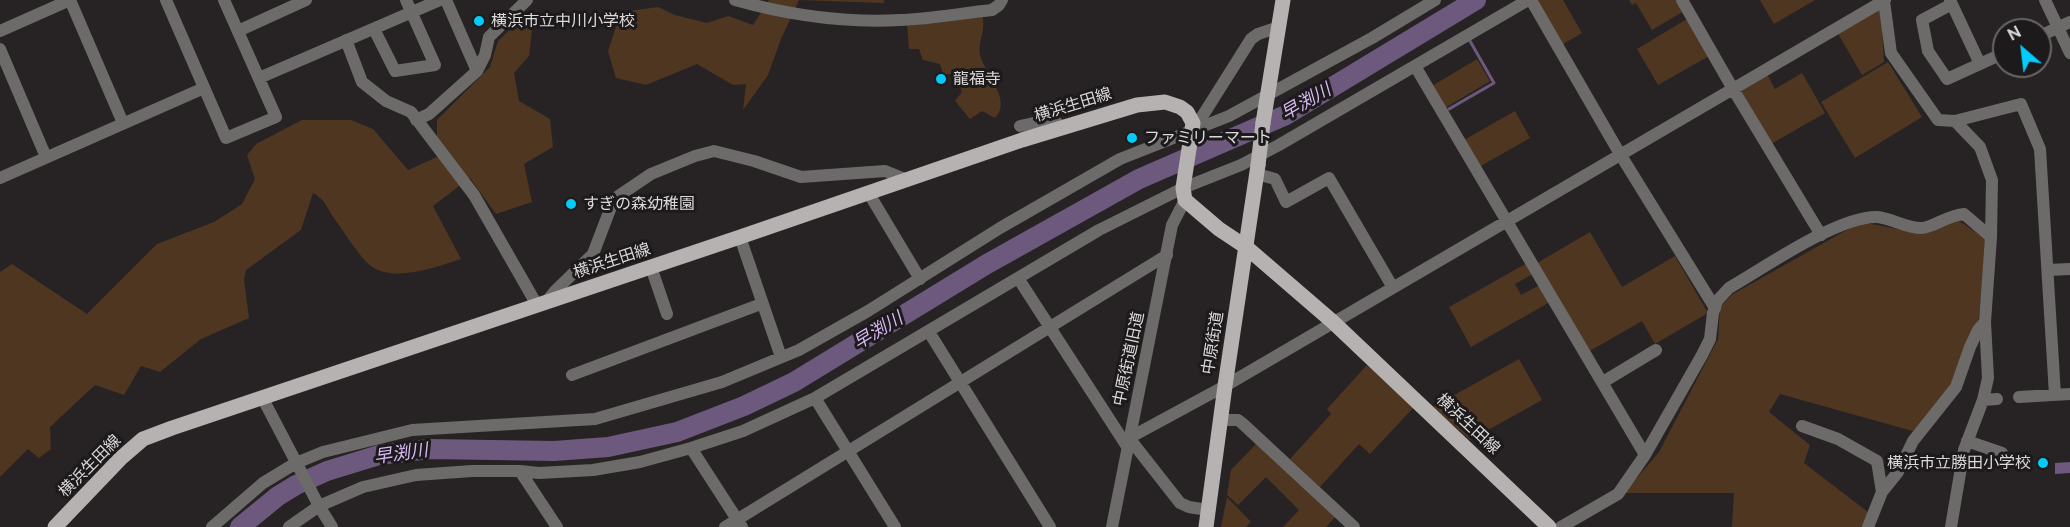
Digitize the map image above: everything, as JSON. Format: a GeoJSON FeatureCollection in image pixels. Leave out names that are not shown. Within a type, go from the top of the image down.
{"type":"FeatureCollection","features":[{"type":"Feature","properties":{"kind":"main road"},"geometry":{"type":"LineString","coordinates":[[1267,97],[1283,0]]}},
{"type":"Feature","properties":{"kind":"main road","name":"中原街道"},"geometry":{"type":"LineString","coordinates":[[1206,527],[1267,97]]}},
{"type":"Feature","properties":{"kind":"main road","name":"横浜生田線"},"geometry":{"type":"LineString","coordinates":[[55,527],[117,462],[143,439],[905,179],[1062,127],[1137,105],[1165,102],[1180,107],[1192,118],[1193,134]]}},
{"type":"Feature","properties":{"kind":"main road"},"geometry":{"type":"LineString","coordinates":[[1184,189],[1193,134]]}},
{"type":"Feature","properties":{"kind":"main road","name":"横浜生田線"},"geometry":{"type":"LineString","coordinates":[[1184,189],[1219,229],[1246,247],[1332,322],[1549,527]]}},
{"type":"Feature","properties":{"kind":"street"},"geometry":{"type":"LineString","coordinates":[[0,31],[70,0],[123,123]]}},
{"type":"Feature","properties":{"kind":"street"},"geometry":{"type":"LineString","coordinates":[[166,0],[226,138],[276,117],[224,0]]}},
{"type":"Feature","properties":{"kind":"street"},"geometry":{"type":"LineString","coordinates":[[238,31],[306,0]]}},
{"type":"Feature","properties":{"kind":"street"},"geometry":{"type":"LineString","coordinates":[[374,29],[395,71],[435,65],[406,0]]}},
{"type":"Feature","properties":{"kind":"street"},"geometry":{"type":"LineString","coordinates":[[259,78],[440,0]]}},
{"type":"Feature","properties":{"kind":"street"},"geometry":{"type":"LineString","coordinates":[[446,0],[477,70]]}},
{"type":"Feature","properties":{"kind":"street"},"geometry":{"type":"LineString","coordinates":[[416,120],[429,114],[477,70],[485,55],[489,37],[527,0]]}},
{"type":"Feature","properties":{"kind":"street"},"geometry":{"type":"LineString","coordinates":[[735,0],[764,8],[834,19],[900,20],[970,6],[992,10],[1002,0]]}},
{"type":"Feature","properties":{"kind":"street"},"geometry":{"type":"LineString","coordinates":[[212,527],[263,483],[323,452],[412,430],[595,419],[722,382],[799,350],[858,317],[1000,228],[1120,159],[1193,134],[1267,97],[1435,0]]}},
{"type":"Feature","properties":{"kind":"street"},"geometry":{"type":"LineString","coordinates":[[289,527],[318,505],[363,487],[416,475],[593,470],[640,462],[743,430],[815,398],[1099,230],[1184,189],[1241,165],[1529,0],[1715,308]]}},
{"type":"Feature","properties":{"kind":"street"},"geometry":{"type":"LineString","coordinates":[[1682,0],[1732,89],[1821,235]]}},
{"type":"Feature","properties":{"kind":"street"},"geometry":{"type":"LineString","coordinates":[[1128,443],[1392,286],[1884,0],[1891,53],[1938,120],[1955,121],[2021,104],[2040,148],[2055,395]]}},
{"type":"Feature","properties":{"kind":"street"},"geometry":{"type":"LineString","coordinates":[[2045,0],[2070,53]]}},
{"type":"Feature","properties":{"kind":"street"},"geometry":{"type":"LineString","coordinates":[[1980,63],[1951,2],[1922,20],[1928,51],[1947,79],[1992,58]]}},
{"type":"Feature","properties":{"kind":"street"},"geometry":{"type":"LineString","coordinates":[[2052,31],[2070,22]]}},
{"type":"Feature","properties":{"kind":"street"},"geometry":{"type":"LineString","coordinates":[[1193,134],[1251,39],[1258,34],[1279,27]]}},
{"type":"Feature","properties":{"kind":"street"},"geometry":{"type":"LineString","coordinates":[[346,40],[362,82],[386,101],[411,112],[474,195],[542,303],[593,254],[614,199],[651,174],[695,156],[714,151],[754,161],[801,177],[885,171],[905,179]]}},
{"type":"Feature","properties":{"kind":"street"},"geometry":{"type":"LineString","coordinates":[[0,49],[46,157]]}},
{"type":"Feature","properties":{"kind":"street"},"geometry":{"type":"LineString","coordinates":[[1415,66],[1645,455]]}},
{"type":"Feature","properties":{"kind":"street"},"geometry":{"type":"LineString","coordinates":[[0,178],[204,88]]}},
{"type":"Feature","properties":{"kind":"street"},"geometry":{"type":"LineString","coordinates":[[1020,126],[1052,119],[1062,127]]}},
{"type":"Feature","properties":{"kind":"street"},"geometry":{"type":"LineString","coordinates":[[1951,527],[1964,450],[1983,400],[1988,363],[1985,322],[1991,237],[1992,180],[1980,147],[1955,121]]}},
{"type":"Feature","properties":{"kind":"street"},"geometry":{"type":"LineString","coordinates":[[1257,169],[1275,178],[1286,202],[1329,178],[1392,286]]}},
{"type":"Feature","properties":{"kind":"street","name":"中原街道旧道"},"geometry":{"type":"LineString","coordinates":[[1112,527],[1172,225],[1184,189]]}},
{"type":"Feature","properties":{"kind":"street"},"geometry":{"type":"LineString","coordinates":[[868,192],[920,279]]}},
{"type":"Feature","properties":{"kind":"street"},"geometry":{"type":"LineString","coordinates":[[1561,527],[1618,494],[1645,455],[1710,339],[1717,301],[1729,288],[1821,235],[1860,218],[1879,217],[1922,229],[1953,215],[1964,214],[1991,237]]}},
{"type":"Feature","properties":{"kind":"street"},"geometry":{"type":"LineString","coordinates":[[740,237],[781,357]]}},
{"type":"Feature","properties":{"kind":"street"},"geometry":{"type":"LineString","coordinates":[[725,527],[740,523],[848,451],[1167,255]]}},
{"type":"Feature","properties":{"kind":"street"},"geometry":{"type":"LineString","coordinates":[[651,267],[667,314]]}},
{"type":"Feature","properties":{"kind":"street"},"geometry":{"type":"LineString","coordinates":[[2048,270],[2070,269]]}},
{"type":"Feature","properties":{"kind":"street"},"geometry":{"type":"LineString","coordinates":[[1018,278],[1128,443],[1180,503],[1208,510]]}},
{"type":"Feature","properties":{"kind":"street"},"geometry":{"type":"LineString","coordinates":[[572,375],[761,304]]}},
{"type":"Feature","properties":{"kind":"street"},"geometry":{"type":"LineString","coordinates":[[1868,527],[1882,492],[1898,472],[1913,441],[1956,387],[1970,347],[1978,330],[1985,322]]}},
{"type":"Feature","properties":{"kind":"street"},"geometry":{"type":"LineString","coordinates":[[929,332],[1050,527]]}},
{"type":"Feature","properties":{"kind":"street"},"geometry":{"type":"LineString","coordinates":[[1602,382],[1656,350]]}},
{"type":"Feature","properties":{"kind":"street"},"geometry":{"type":"LineString","coordinates":[[2019,398],[2070,394]]}},
{"type":"Feature","properties":{"kind":"street"},"geometry":{"type":"LineString","coordinates":[[262,398],[318,505],[332,527]]}},
{"type":"Feature","properties":{"kind":"street"},"geometry":{"type":"LineString","coordinates":[[815,398],[895,527]]}},
{"type":"Feature","properties":{"kind":"street"},"geometry":{"type":"LineString","coordinates":[[1983,400],[1997,399]]}},
{"type":"Feature","properties":{"kind":"street"},"geometry":{"type":"LineString","coordinates":[[1221,420],[1238,420],[1242,423],[1354,527]]}},
{"type":"Feature","properties":{"kind":"street"},"geometry":{"type":"LineString","coordinates":[[1802,426],[1838,439],[1878,461],[1882,492]]}},
{"type":"Feature","properties":{"kind":"street"},"geometry":{"type":"LineString","coordinates":[[1967,441],[2002,453]]}},
{"type":"Feature","properties":{"kind":"street"},"geometry":{"type":"LineString","coordinates":[[691,448],[740,523]]}},
{"type":"Feature","properties":{"kind":"street"},"geometry":{"type":"LineString","coordinates":[[520,471],[557,527]]}},
{"type":"Feature","properties":{"kind":"shaded area"},"geometry":{"type":"Polygon","coordinates":[[[769,0],[799,0],[768,75],[743,110],[746,84],[733,85],[697,64],[646,85],[616,78],[608,51],[621,12],[658,7],[675,15],[707,23],[728,16],[753,25],[769,0]]]}},
{"type":"Feature","properties":{"kind":"shaded area"},"geometry":{"type":"Polygon","coordinates":[[[799,0],[884,0],[884,3],[799,0]]]}},
{"type":"Feature","properties":{"kind":"shaded area"},"geometry":{"type":"Polygon","coordinates":[[[1535,0],[1563,0],[1582,33],[1560,46],[1535,0]]]}},
{"type":"Feature","properties":{"kind":"shaded area"},"geometry":{"type":"Polygon","coordinates":[[[1629,0],[1680,0],[1686,10],[1652,30],[1636,3],[1632,5],[1629,0]]]}},
{"type":"Feature","properties":{"kind":"shaded area"},"geometry":{"type":"Polygon","coordinates":[[[1760,0],[1815,0],[1774,24],[1760,0]]]}},
{"type":"Feature","properties":{"kind":"shaded area"},"geometry":{"type":"Polygon","coordinates":[[[1881,7],[1884,62],[1862,75],[1837,32],[1881,7]]]}},
{"type":"Feature","properties":{"kind":"shaded area"},"geometry":{"type":"Polygon","coordinates":[[[527,13],[532,30],[529,56],[514,73],[519,101],[550,119],[553,147],[524,164],[532,202],[496,214],[470,178],[433,206],[461,259],[415,272],[391,273],[380,271],[367,263],[324,202],[313,193],[301,230],[246,270],[244,280],[249,318],[201,339],[160,372],[141,366],[124,395],[95,385],[50,427],[51,449],[39,458],[28,449],[0,477],[0,272],[12,264],[87,314],[157,244],[214,222],[242,204],[255,179],[247,155],[256,144],[302,120],[351,120],[373,129],[408,170],[437,157],[437,120],[490,67],[498,41],[527,13]]]}},
{"type":"Feature","properties":{"kind":"shaded area"},"geometry":{"type":"Polygon","coordinates":[[[982,16],[981,58],[997,88],[1001,104],[1000,111],[995,118],[982,111],[970,119],[955,101],[962,92],[956,74],[943,74],[940,64],[923,60],[919,49],[909,49],[907,24],[982,16]]]}},
{"type":"Feature","properties":{"kind":"shaded area"},"geometry":{"type":"Polygon","coordinates":[[[1687,19],[1709,56],[1658,85],[1637,49],[1687,19]]]}},
{"type":"Feature","properties":{"kind":"shaded area"},"geometry":{"type":"Polygon","coordinates":[[[1477,59],[1490,81],[1445,108],[1432,86],[1477,59]]]}},
{"type":"Feature","properties":{"kind":"shaded area"},"geometry":{"type":"Polygon","coordinates":[[[1888,62],[1922,117],[1855,158],[1821,102],[1888,62]]]}},
{"type":"Feature","properties":{"kind":"shaded area"},"geometry":{"type":"Polygon","coordinates":[[[1802,73],[1825,113],[1771,144],[1740,89],[1767,74],[1775,89],[1802,73]]]}},
{"type":"Feature","properties":{"kind":"shaded area"},"geometry":{"type":"Polygon","coordinates":[[[1515,111],[1530,138],[1479,167],[1464,140],[1515,111]]]}},
{"type":"Feature","properties":{"kind":"shaded area"},"geometry":{"type":"Polygon","coordinates":[[[1956,219],[1986,239],[1979,318],[1953,385],[1916,432],[1780,394],[1769,412],[1810,445],[1804,463],[1868,512],[1863,527],[1732,527],[1734,493],[1624,493],[1659,452],[1718,339],[1720,307],[1733,294],[1861,222],[1919,233],[1956,219]]]}},
{"type":"Feature","properties":{"kind":"shaded area"},"geometry":{"type":"Polygon","coordinates":[[[1590,232],[1622,287],[1675,256],[1708,313],[1655,344],[1642,321],[1588,352],[1537,263],[1590,232]]]}},
{"type":"Feature","properties":{"kind":"shaded area"},"geometry":{"type":"Polygon","coordinates":[[[1527,263],[1533,274],[1515,284],[1521,295],[1540,285],[1550,302],[1471,347],[1449,307],[1527,263]]]}},
{"type":"Feature","properties":{"kind":"shaded area"},"geometry":{"type":"Polygon","coordinates":[[[1519,359],[1542,400],[1470,440],[1433,407],[1519,359]]]}},
{"type":"Feature","properties":{"kind":"shaded area"},"geometry":{"type":"Polygon","coordinates":[[[1367,365],[1414,407],[1370,454],[1359,444],[1320,487],[1290,459],[1331,414],[1327,409],[1367,365]]]}},
{"type":"Feature","properties":{"kind":"shaded area"},"geometry":{"type":"Polygon","coordinates":[[[1259,441],[1336,516],[1326,527],[1283,527],[1299,510],[1266,477],[1238,505],[1227,495],[1231,470],[1259,441]]]}},
{"type":"Feature","properties":{"kind":"shaded area"},"geometry":{"type":"Polygon","coordinates":[[[2070,462],[2070,473],[2055,474],[2055,463],[2070,462]]]}},
{"type":"Feature","properties":{"kind":"shaded area"},"geometry":{"type":"Polygon","coordinates":[[[1227,497],[1251,522],[1246,527],[1221,527],[1227,497]]]}},
{"type":"Feature","properties":{"kind":"waterway","name":"早渕川"},"geometry":{"type":"LineString","coordinates":[[240,527],[278,496],[296,485],[327,471],[379,455],[430,449],[554,451],[608,447],[677,432],[744,406],[794,382],[987,264],[1139,179],[1286,115],[1476,0]]}},
{"type":"Feature","properties":{"kind":"waterway"},"geometry":{"type":"LineString","coordinates":[[1449,109],[1494,83],[1470,41]]}},
{"type":"Feature","properties":{"kind":"place","name":"横浜市立中川小学校"},"geometry":{"type":"Point","coordinates":[479,21]}},
{"type":"Feature","properties":{"kind":"place","name":"龍福寺"},"geometry":{"type":"Point","coordinates":[941,79]}},
{"type":"Feature","properties":{"kind":"place","name":"ファミリーマート"},"geometry":{"type":"Point","coordinates":[1132,138]}},
{"type":"Feature","properties":{"kind":"place","name":"すぎの森幼稚園"},"geometry":{"type":"Point","coordinates":[571,204]}},
{"type":"Feature","properties":{"kind":"place","name":"横浜市立勝田小学校"},"geometry":{"type":"Point","coordinates":[2043,463]}}]}
